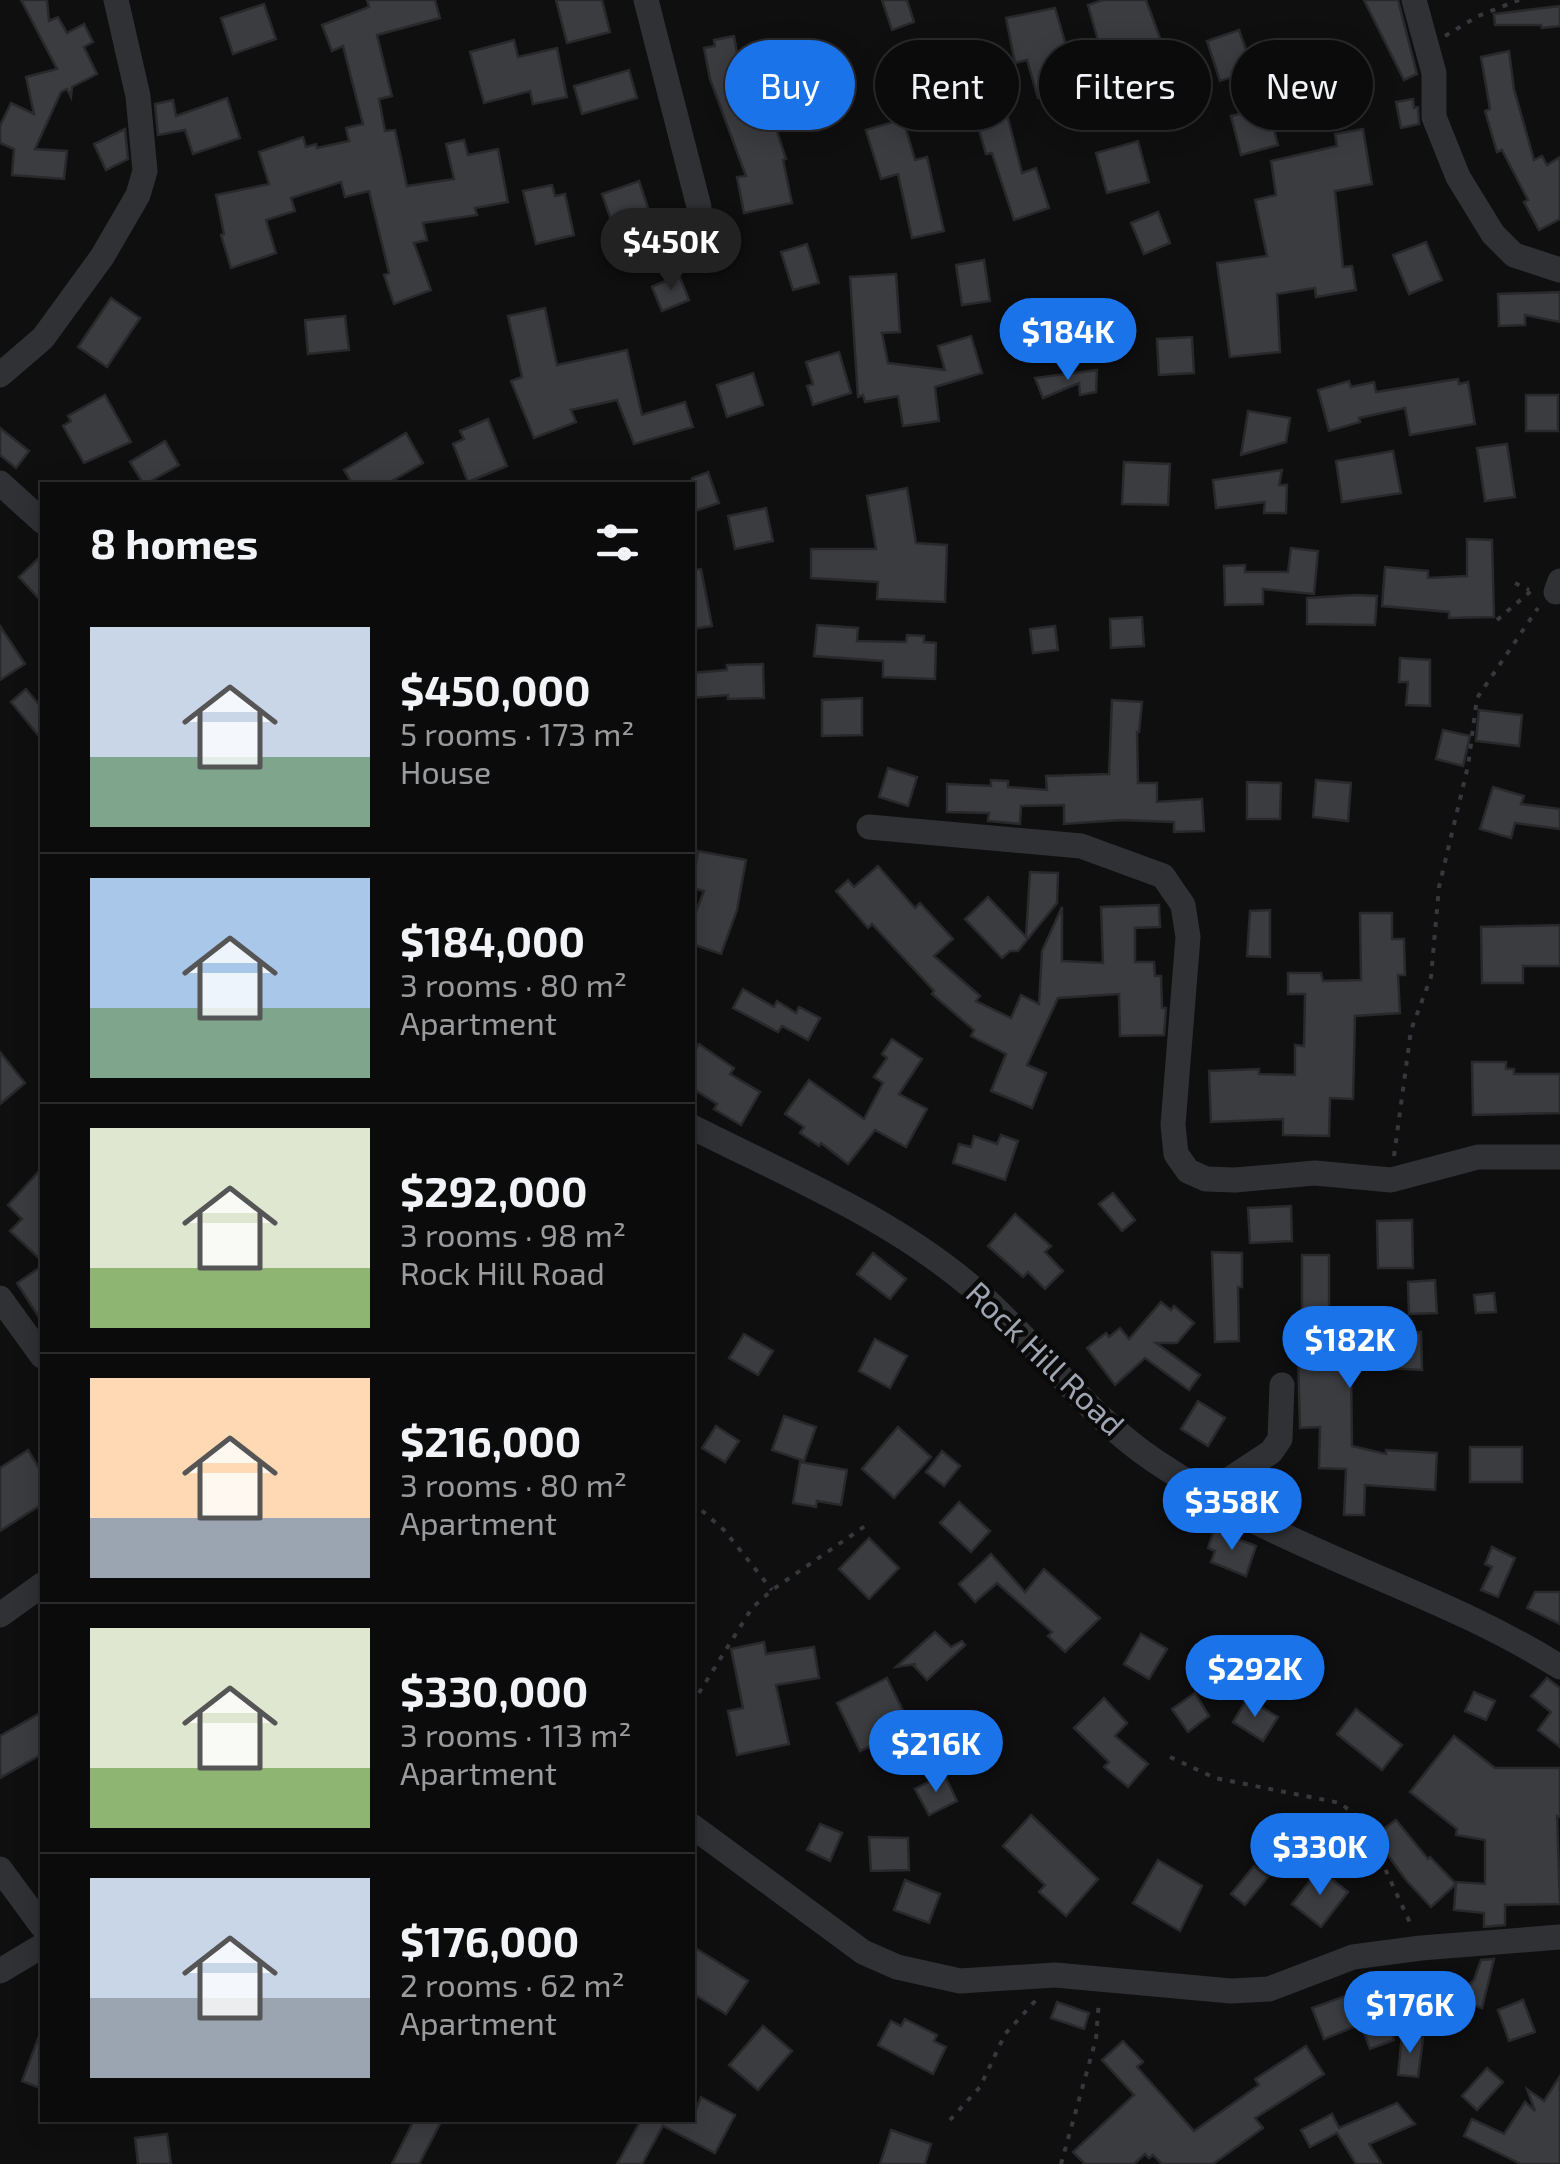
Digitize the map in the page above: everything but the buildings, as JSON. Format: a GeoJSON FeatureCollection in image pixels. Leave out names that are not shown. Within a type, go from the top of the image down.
{"type":"FeatureCollection","features":[{"type":"Feature","properties":{"kind":"street"},"geometry":{"type":"LineString","coordinates":[[0,375],[44,338],[102,257],[138,195],[145,171],[138,96],[116,0]]}},
{"type":"Feature","properties":{"kind":"street"},"geometry":{"type":"LineString","coordinates":[[646,0],[699,207]]}},
{"type":"Feature","properties":{"kind":"street"},"geometry":{"type":"LineString","coordinates":[[1414,0],[1434,73],[1434,117],[1458,177],[1493,234],[1514,254],[1560,270]]}},
{"type":"Feature","properties":{"kind":"street"},"geometry":{"type":"LineString","coordinates":[[0,483],[40,519]]}},
{"type":"Feature","properties":{"kind":"street"},"geometry":{"type":"LineString","coordinates":[[868,827],[1081,846],[1163,876],[1183,906],[1188,937],[1173,1126],[1176,1154],[1188,1171],[1206,1179],[1316,1174],[1391,1180],[1478,1157],[1560,1157]]}},
{"type":"Feature","properties":{"kind":"street","name":"Rock Hill Road"},"geometry":{"type":"LineString","coordinates":[[695,1128],[816,1187],[934,1257],[976,1290],[1049,1365],[1150,1458],[1206,1494],[1302,1544],[1512,1636],[1560,1667]]}},
{"type":"Feature","properties":{"kind":"street"},"geometry":{"type":"LineString","coordinates":[[0,1298],[40,1353]]}},
{"type":"Feature","properties":{"kind":"street"},"geometry":{"type":"LineString","coordinates":[[1206,1494],[1271,1452],[1280,1439],[1282,1385]]}},
{"type":"Feature","properties":{"kind":"street"},"geometry":{"type":"LineString","coordinates":[[0,1615],[40,1585]]}},
{"type":"Feature","properties":{"kind":"street"},"geometry":{"type":"LineString","coordinates":[[695,1828],[863,1952],[897,1967],[960,1981],[1054,1974],[1231,1992],[1268,1989],[1353,1957],[1560,1938]]}},
{"type":"Feature","properties":{"kind":"street"},"geometry":{"type":"LineString","coordinates":[[0,1868],[40,1923]]}},
{"type":"Feature","properties":{"kind":"street"},"geometry":{"type":"LineString","coordinates":[[0,1972],[40,1947]]}},
{"type":"Feature","properties":{"kind":"path"},"geometry":{"type":"LineString","coordinates":[[1428,46],[1478,16],[1519,0]]}},
{"type":"Feature","properties":{"kind":"path"},"geometry":{"type":"LineString","coordinates":[[1497,620],[1549,588]]}},
{"type":"Feature","properties":{"kind":"path"},"geometry":{"type":"LineString","coordinates":[[1391,1180],[1410,1030],[1431,978],[1440,886],[1468,766],[1473,712],[1478,698],[1549,588]]}},
{"type":"Feature","properties":{"kind":"path"},"geometry":{"type":"LineString","coordinates":[[695,1505],[724,1530],[772,1590]]}},
{"type":"Feature","properties":{"kind":"path"},"geometry":{"type":"LineString","coordinates":[[695,1699],[752,1608],[868,1524]]}},
{"type":"Feature","properties":{"kind":"path"},"geometry":{"type":"LineString","coordinates":[[1170,1756],[1215,1778],[1340,1803],[1362,1821],[1421,1948]]}},
{"type":"Feature","properties":{"kind":"path"},"geometry":{"type":"LineString","coordinates":[[950,2120],[980,2087],[1006,2034],[1054,1974]]}},
{"type":"Feature","properties":{"kind":"path"},"geometry":{"type":"LineString","coordinates":[[1061,2164],[1096,2038],[1100,1980]]}}]}
